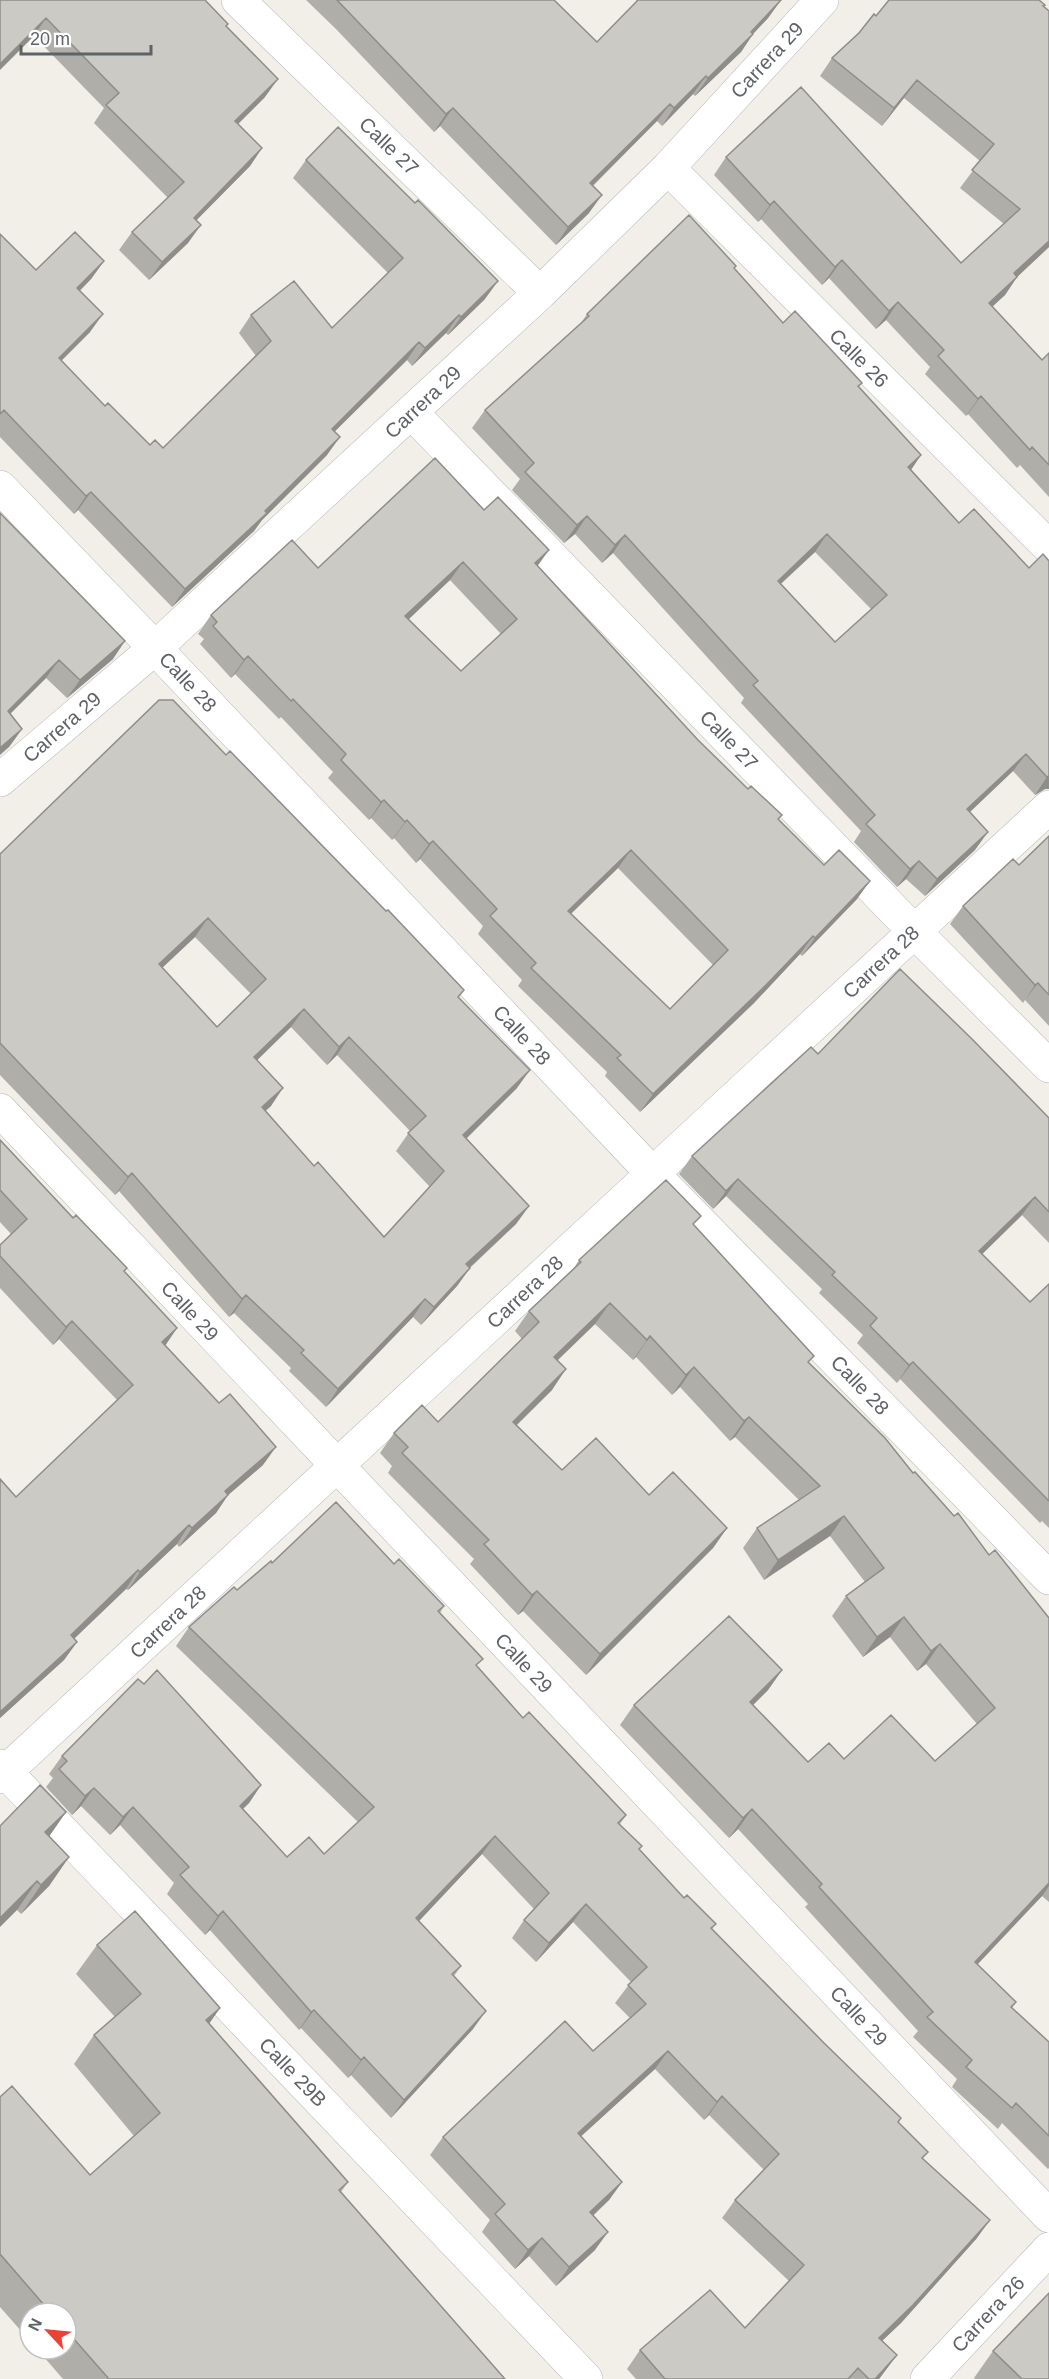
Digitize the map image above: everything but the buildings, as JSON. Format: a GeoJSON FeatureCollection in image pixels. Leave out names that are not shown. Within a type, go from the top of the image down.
{"type":"FeatureCollection","features":[{"type":"Feature","properties":{"kind":"street","name":"Calle 27"},"geometry":{"type":"LineString","coordinates":[[238,0],[540,293]]}},
{"type":"Feature","properties":{"kind":"street","name":"Carrera 29"},"geometry":{"type":"LineString","coordinates":[[0,780],[155,648],[540,293],[668,168],[822,0]]}},
{"type":"Feature","properties":{"kind":"street","name":"Calle 26"},"geometry":{"type":"LineString","coordinates":[[668,168],[1049,547]]}},
{"type":"Feature","properties":{"kind":"street","name":"Calle 27"},"geometry":{"type":"LineString","coordinates":[[412,413],[914,931],[1049,1066]]}},
{"type":"Feature","properties":{"kind":"street","name":"Calle 28"},"geometry":{"type":"LineString","coordinates":[[0,487],[653,1174],[1049,1578]]}},
{"type":"Feature","properties":{"kind":"street","name":"Carrera 28"},"geometry":{"type":"LineString","coordinates":[[2,1772],[337,1466],[1049,807]]}},
{"type":"Feature","properties":{"kind":"street","name":"Calle 29"},"geometry":{"type":"LineString","coordinates":[[0,1110],[1049,2216]]}},
{"type":"Feature","properties":{"kind":"street","name":"Calle 29B"},"geometry":{"type":"LineString","coordinates":[[2,1772],[586,2379]]}},
{"type":"Feature","properties":{"kind":"street","name":"Carrera 26"},"geometry":{"type":"LineString","coordinates":[[927,2379],[1049,2249]]}}]}
